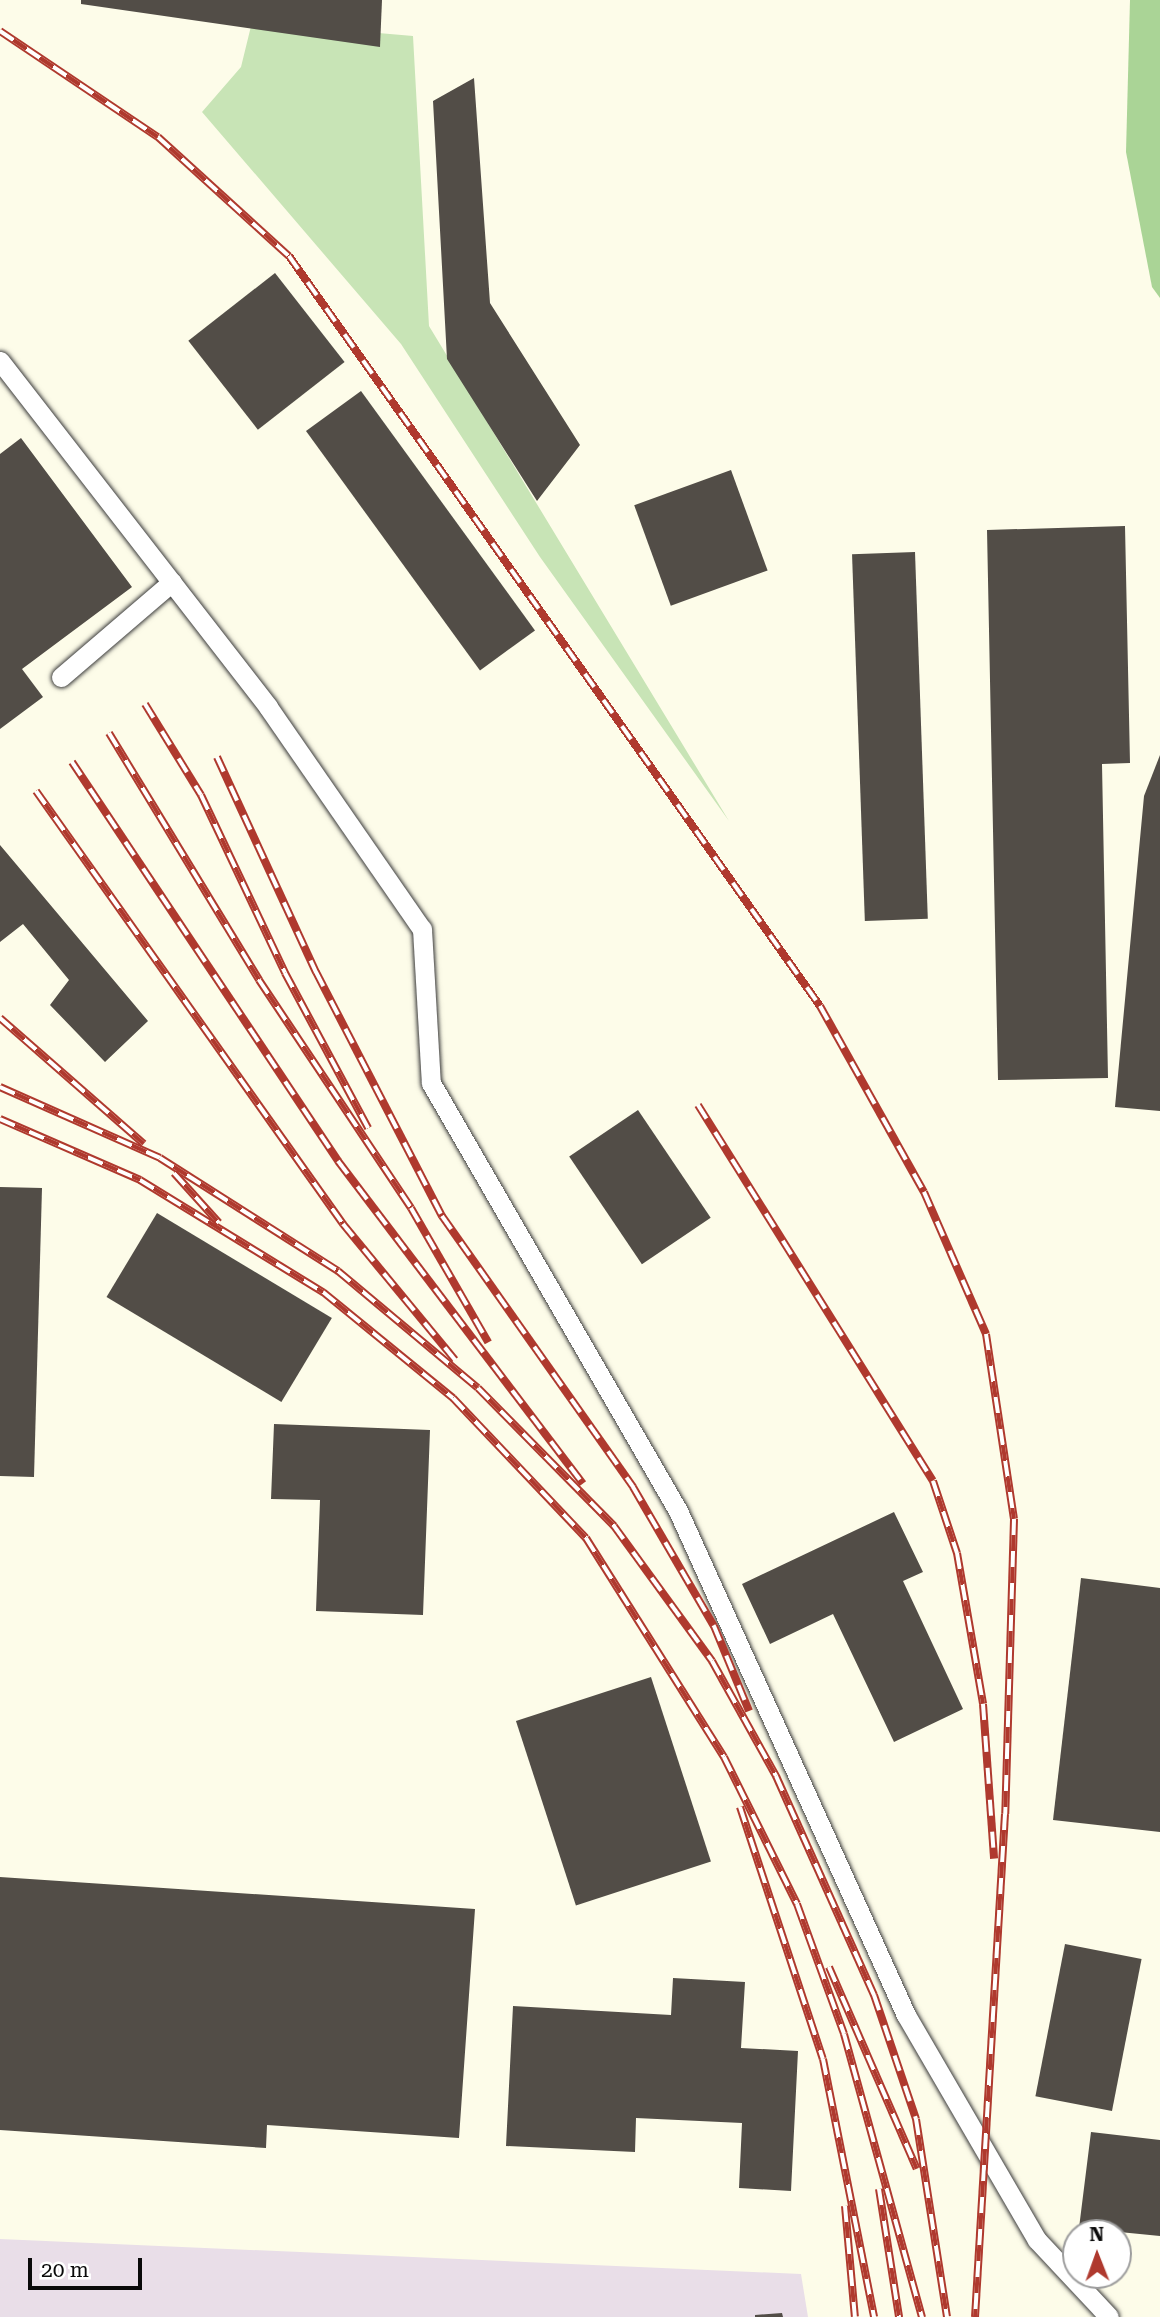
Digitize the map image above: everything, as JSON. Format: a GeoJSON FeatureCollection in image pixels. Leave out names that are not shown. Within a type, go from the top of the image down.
{"type":"FeatureCollection","features":[{"type":"Feature","properties":{"kind":"lane"},"geometry":{"type":"LineString","coordinates":[[0,361],[268,707],[422,929],[431,1083],[678,1513],[906,2015],[1037,2240],[1109,2317]]}},
{"type":"Feature","properties":{"kind":"lane"},"geometry":{"type":"LineString","coordinates":[[61,677],[172,582]]}},
{"type":"Feature","properties":{"kind":"shaded area"},"geometry":{"type":"Polygon","coordinates":[[[0,2239],[801,2274],[808,2317],[0,2317],[0,2239]]]}},
{"type":"Feature","properties":{"kind":"green space"},"geometry":{"type":"Polygon","coordinates":[[[1130,0],[1160,0],[1160,298],[1152,287],[1126,152],[1130,0]]]}},
{"type":"Feature","properties":{"kind":"green space"},"geometry":{"type":"Polygon","coordinates":[[[252,22],[413,36],[429,326],[729,821],[540,557],[401,344],[202,112],[241,67],[252,22]]]}},
{"type":"Feature","properties":{"kind":"building"},"geometry":{"type":"Polygon","coordinates":[[[81,0],[382,0],[380,47],[81,4],[81,0]]]}},
{"type":"Feature","properties":{"kind":"building"},"geometry":{"type":"Polygon","coordinates":[[[474,78],[490,303],[580,445],[537,501],[447,359],[433,101],[474,78]]]}},
{"type":"Feature","properties":{"kind":"building"},"geometry":{"type":"Polygon","coordinates":[[[275,273],[345,362],[258,430],[188,341],[275,273]]]}},
{"type":"Feature","properties":{"kind":"building"},"geometry":{"type":"Polygon","coordinates":[[[361,391],[535,630],[480,670],[306,431],[361,391]]]}},
{"type":"Feature","properties":{"kind":"building"},"geometry":{"type":"Polygon","coordinates":[[[21,438],[132,587],[22,669],[43,697],[0,729],[0,454],[21,438]]]}},
{"type":"Feature","properties":{"kind":"building"},"geometry":{"type":"Polygon","coordinates":[[[731,470],[768,571],[671,606],[634,505],[731,470]]]}},
{"type":"Feature","properties":{"kind":"building"},"geometry":{"type":"Polygon","coordinates":[[[1125,526],[1130,763],[1102,764],[1108,1078],[998,1080],[987,530],[1125,526]]]}},
{"type":"Feature","properties":{"kind":"building"},"geometry":{"type":"Polygon","coordinates":[[[915,552],[928,919],[865,921],[852,554],[915,552]]]}},
{"type":"Feature","properties":{"kind":"building"},"geometry":{"type":"Polygon","coordinates":[[[1160,755],[1160,1111],[1115,1107],[1144,796],[1160,755]]]}},
{"type":"Feature","properties":{"kind":"building"},"geometry":{"type":"Polygon","coordinates":[[[0,845],[148,1021],[105,1062],[50,1005],[69,980],[23,924],[0,942],[0,845]]]}},
{"type":"Feature","properties":{"kind":"building"},"geometry":{"type":"Polygon","coordinates":[[[638,1110],[711,1218],[642,1264],[569,1156],[638,1110]]]}},
{"type":"Feature","properties":{"kind":"building"},"geometry":{"type":"Polygon","coordinates":[[[0,1187],[42,1188],[34,1477],[0,1476],[0,1187]]]}},
{"type":"Feature","properties":{"kind":"building"},"geometry":{"type":"Polygon","coordinates":[[[157,1213],[332,1318],[281,1402],[107,1297],[157,1213]]]}},
{"type":"Feature","properties":{"kind":"building"},"geometry":{"type":"Polygon","coordinates":[[[274,1424],[430,1430],[423,1615],[316,1611],[320,1500],[271,1499],[274,1424]]]}},
{"type":"Feature","properties":{"kind":"building"},"geometry":{"type":"Polygon","coordinates":[[[894,1512],[923,1572],[903,1581],[963,1709],[894,1742],[833,1614],[770,1644],[742,1584],[894,1512]]]}},
{"type":"Feature","properties":{"kind":"building"},"geometry":{"type":"Polygon","coordinates":[[[1081,1578],[1160,1588],[1160,1832],[1053,1820],[1081,1578]]]}},
{"type":"Feature","properties":{"kind":"building"},"geometry":{"type":"Polygon","coordinates":[[[651,1677],[711,1862],[576,1905],[516,1721],[651,1677]]]}},
{"type":"Feature","properties":{"kind":"building"},"geometry":{"type":"Polygon","coordinates":[[[0,1877],[475,1909],[459,2138],[267,2125],[266,2148],[0,2130],[0,1877]]]}},
{"type":"Feature","properties":{"kind":"building"},"geometry":{"type":"Polygon","coordinates":[[[1065,1944],[1142,1959],[1112,2111],[1035,2096],[1065,1944]]]}},
{"type":"Feature","properties":{"kind":"building"},"geometry":{"type":"Polygon","coordinates":[[[673,1978],[745,1982],[741,2048],[798,2051],[791,2191],[739,2188],[742,2123],[636,2118],[635,2152],[506,2146],[513,2006],[671,2015],[673,1978]]]}},
{"type":"Feature","properties":{"kind":"building"},"geometry":{"type":"Polygon","coordinates":[[[1091,2132],[1160,2140],[1160,2236],[1132,2233],[1132,2219],[1080,2219],[1091,2132]]]}},
{"type":"Feature","properties":{"kind":"building"},"geometry":{"type":"Polygon","coordinates":[[[782,2313],[783,2317],[755,2317],[755,2315],[782,2313]]]}},
{"type":"Feature","properties":{"kind":"railway"},"geometry":{"type":"LineString","coordinates":[[0,31],[158,137],[289,256],[820,1006],[924,1192],[986,1334],[1014,1519],[1005,1814],[975,2317]]}},
{"type":"Feature","properties":{"kind":"railway"},"geometry":{"type":"LineString","coordinates":[[145,704],[201,795],[285,973],[368,1128]]}},
{"type":"Feature","properties":{"kind":"railway"},"geometry":{"type":"LineString","coordinates":[[109,733],[259,980],[411,1208],[488,1342]]}},
{"type":"Feature","properties":{"kind":"railway"},"geometry":{"type":"LineString","coordinates":[[217,757],[316,972],[442,1216],[633,1487],[714,1626],[749,1711]]}},
{"type":"Feature","properties":{"kind":"railway"},"geometry":{"type":"LineString","coordinates":[[72,762],[338,1161],[583,1484]]}},
{"type":"Feature","properties":{"kind":"railway"},"geometry":{"type":"LineString","coordinates":[[36,791],[343,1224],[455,1360]]}},
{"type":"Feature","properties":{"kind":"railway"},"geometry":{"type":"LineString","coordinates":[[0,1018],[144,1144]]}},
{"type":"Feature","properties":{"kind":"railway"},"geometry":{"type":"LineString","coordinates":[[0,1087],[160,1158],[338,1271],[478,1388],[614,1526],[712,1661],[776,1776],[874,1995],[916,2119],[947,2317]]}},
{"type":"Feature","properties":{"kind":"railway"},"geometry":{"type":"LineString","coordinates":[[698,1105],[933,1481],[957,1553],[983,1704],[994,1859]]}},
{"type":"Feature","properties":{"kind":"railway"},"geometry":{"type":"LineString","coordinates":[[0,1119],[140,1180],[323,1292],[453,1398],[586,1538],[724,1757],[797,1904],[844,2034],[922,2317]]}},
{"type":"Feature","properties":{"kind":"railway"},"geometry":{"type":"LineString","coordinates":[[174,1173],[219,1223]]}},
{"type":"Feature","properties":{"kind":"railway"},"geometry":{"type":"LineString","coordinates":[[740,1807],[823,2059],[874,2317]]}},
{"type":"Feature","properties":{"kind":"railway"},"geometry":{"type":"LineString","coordinates":[[829,1967],[917,2169]]}},
{"type":"Feature","properties":{"kind":"railway"},"geometry":{"type":"LineString","coordinates":[[879,2189],[899,2317]]}},
{"type":"Feature","properties":{"kind":"railway"},"geometry":{"type":"LineString","coordinates":[[845,2206],[855,2317]]}}]}
